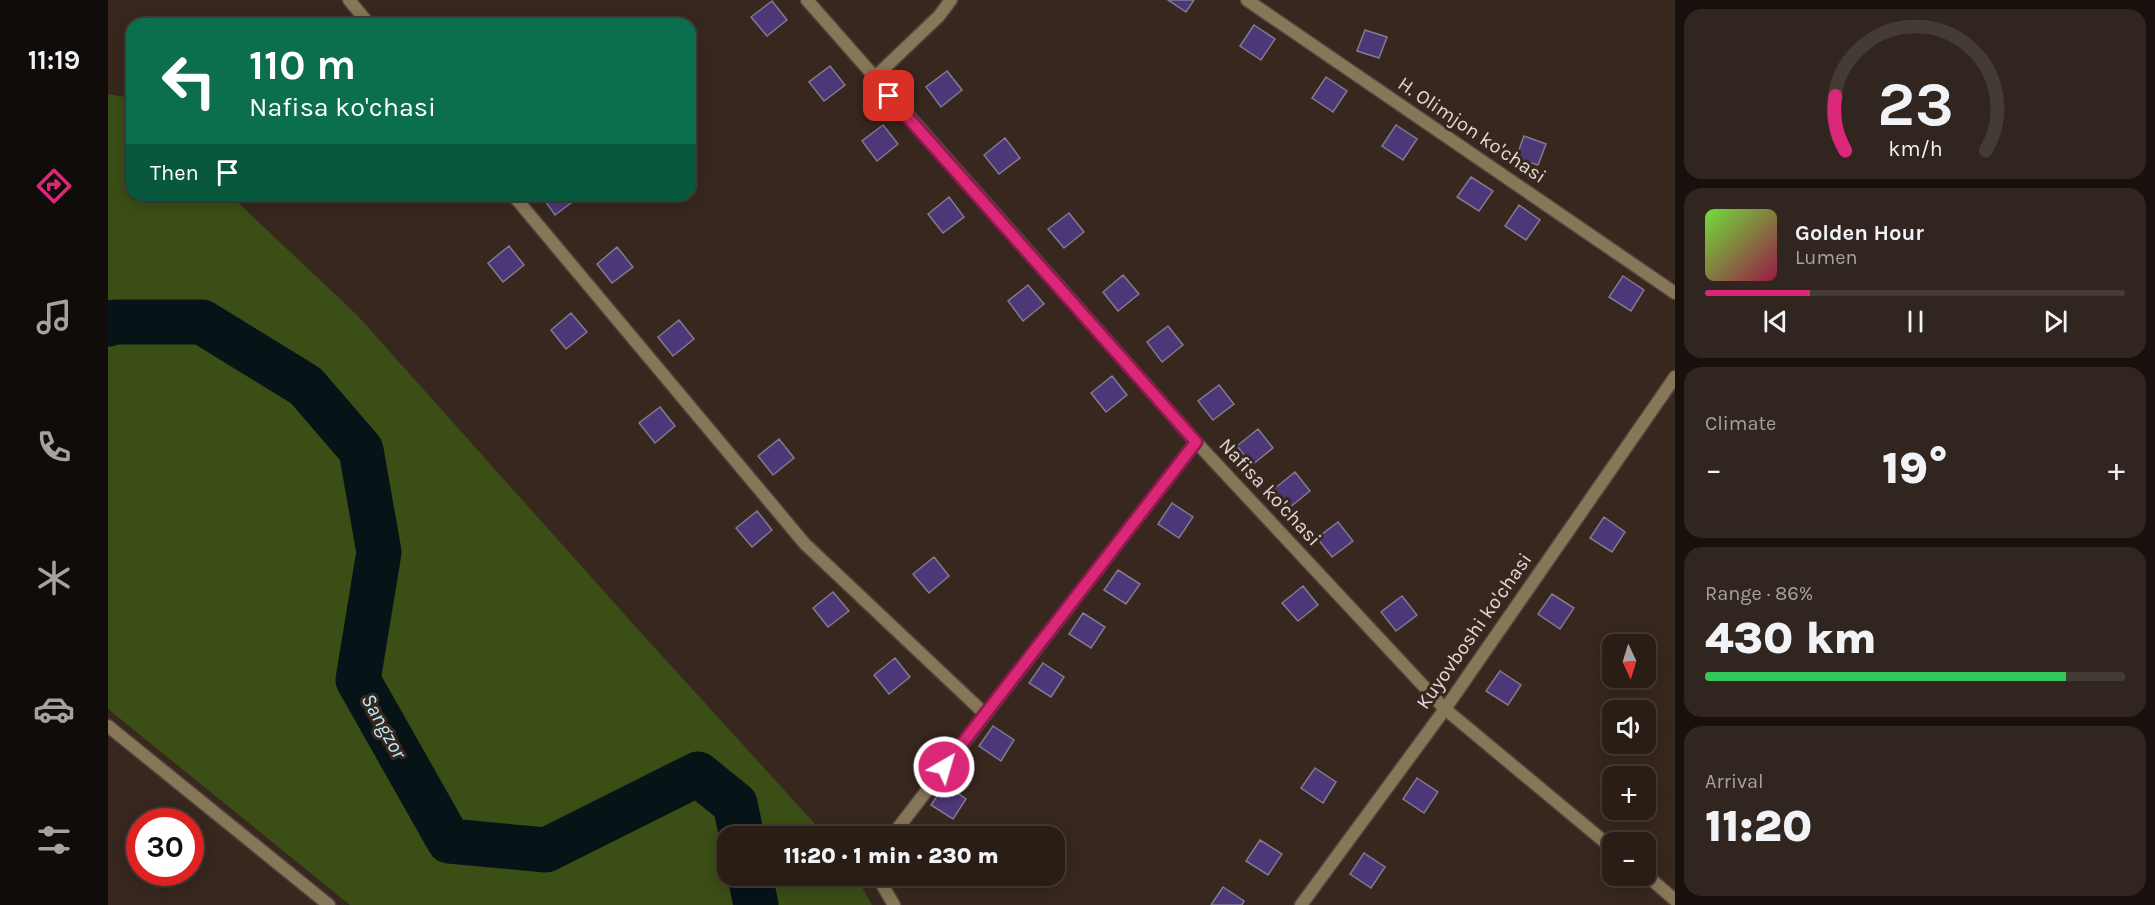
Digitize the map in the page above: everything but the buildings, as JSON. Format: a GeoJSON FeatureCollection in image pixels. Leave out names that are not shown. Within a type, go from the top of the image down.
{"type":"FeatureCollection","features":[{"type":"Feature","properties":{"kind":"street"},"geometry":{"type":"LineString","coordinates":[[349,0],[364,18]]}},
{"type":"Feature","properties":{"kind":"street","name":"Nafisa ko'chasi"},"geometry":{"type":"LineString","coordinates":[[807,0],[1196,442],[1445,709],[1602,840]]}},
{"type":"Feature","properties":{"kind":"street"},"geometry":{"type":"LineString","coordinates":[[874,78],[939,16],[951,0]]}},
{"type":"Feature","properties":{"kind":"street","name":"H. Olimjon ko'chasi"},"geometry":{"type":"LineString","coordinates":[[1247,0],[1675,293]]}},
{"type":"Feature","properties":{"kind":"street"},"geometry":{"type":"LineString","coordinates":[[518,201],[805,543],[985,714]]}},
{"type":"Feature","properties":{"kind":"street","name":"Kuyovboshi ko'chasi"},"geometry":{"type":"LineString","coordinates":[[1301,905],[1445,709],[1675,377]]}},
{"type":"Feature","properties":{"kind":"street"},"geometry":{"type":"LineString","coordinates":[[899,826],[1196,442]]}},
{"type":"Feature","properties":{"kind":"street"},"geometry":{"type":"LineString","coordinates":[[108,726],[329,905]]}},
{"type":"Feature","properties":{"kind":"street"},"geometry":{"type":"LineString","coordinates":[[1656,884],[1675,900]]}},
{"type":"Feature","properties":{"kind":"street"},"geometry":{"type":"LineString","coordinates":[[883,886],[894,905]]}},
{"type":"Feature","properties":{"kind":"green space"},"geometry":{"type":"Polygon","coordinates":[[[108,94],[126,98],[126,201],[236,201],[357,315],[817,826],[717,826],[717,886],[862,886],[872,905],[350,905],[108,709],[108,94]]]}},
{"type":"Feature","properties":{"kind":"waterway","name":"Sangzor"},"geometry":{"type":"LineString","coordinates":[[108,324],[115,322],[202,322],[306,386],[361,450],[379,552],[358,680],[449,841],[546,850],[698,774],[735,804],[740,826]]}},
{"type":"Feature","properties":{"kind":"waterway","name":"Sangzor"},"geometry":{"type":"LineString","coordinates":[[752,886],[756,905]]}},
{"type":"Feature","properties":{"kind":"route"},"geometry":{"type":"LineString","coordinates":[[889,96],[1196,442],[944,767]]}}]}
